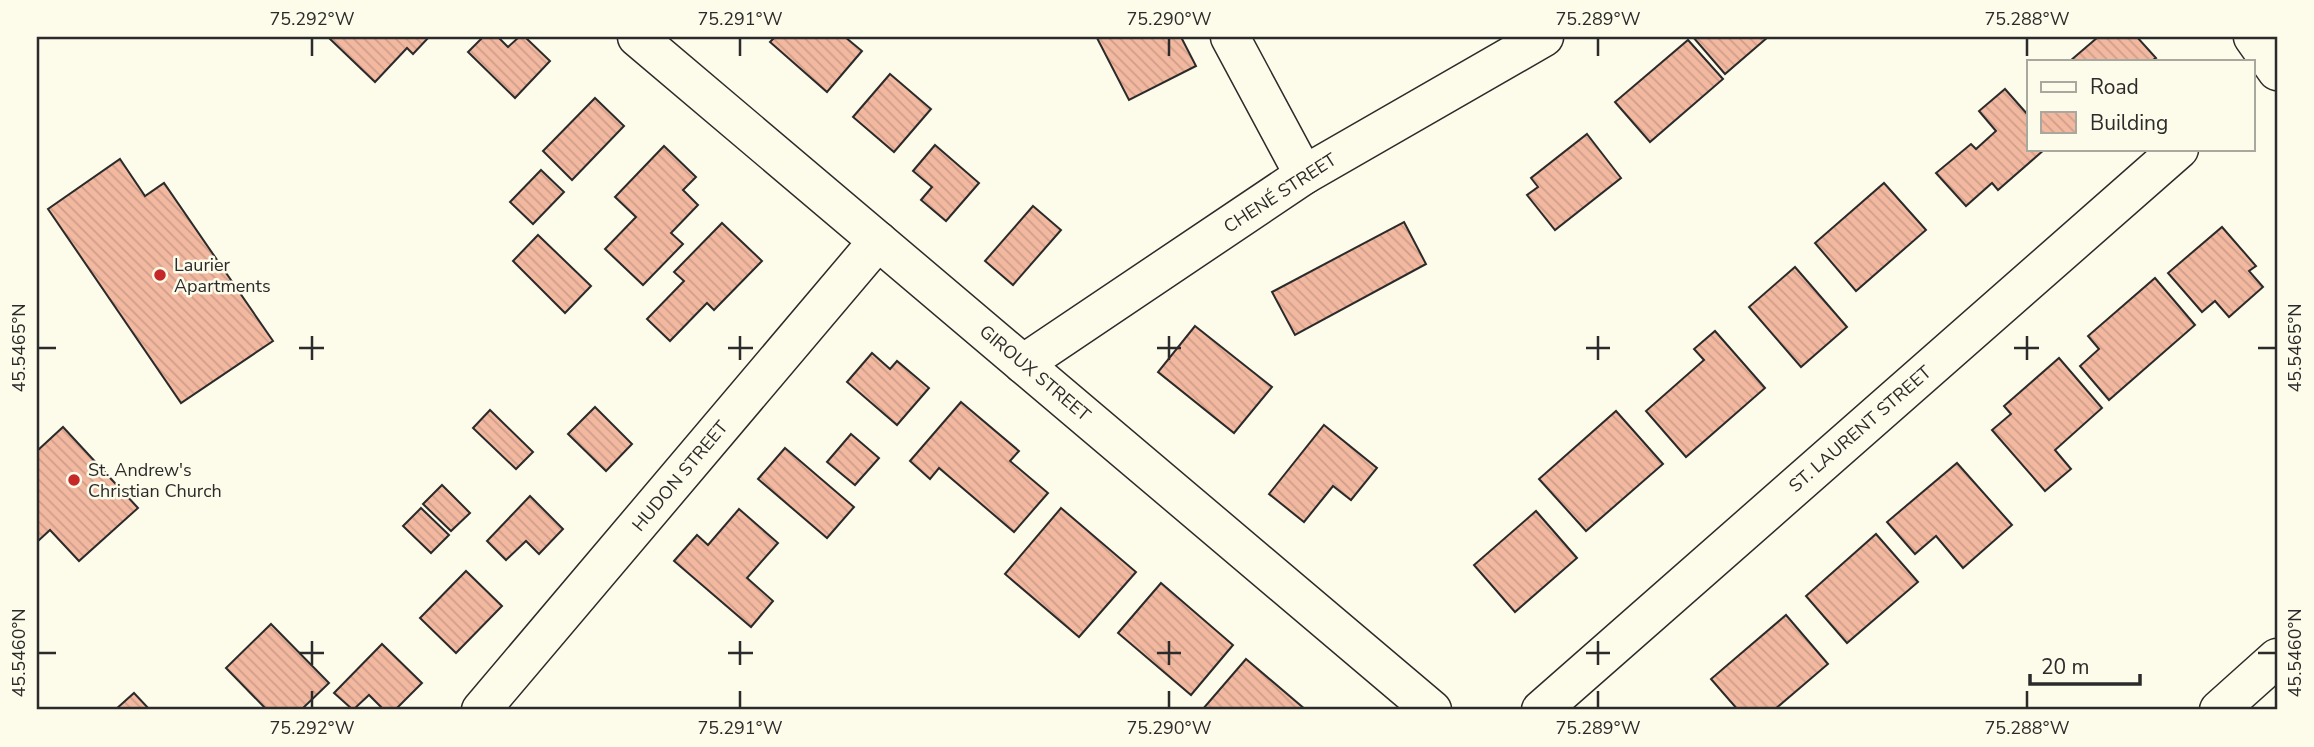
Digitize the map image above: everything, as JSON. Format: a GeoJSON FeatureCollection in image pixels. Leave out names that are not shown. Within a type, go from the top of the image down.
{"type":"FeatureCollection","features":[{"type":"Feature","properties":{"kind":"street","name":"GIROUX STREET"},"geometry":{"type":"LineString","coordinates":[[637,37],[1432,710]]}},
{"type":"Feature","properties":{"kind":"street"},"geometry":{"type":"LineString","coordinates":[[1230,37],[1304,175]]}},
{"type":"Feature","properties":{"kind":"street","name":"CHENÉ STREET"},"geometry":{"type":"LineString","coordinates":[[1023,364],[1304,175],[1544,37]]}},
{"type":"Feature","properties":{"kind":"street","name":"ST. LAURENT STREET"},"geometry":{"type":"LineString","coordinates":[[1541,710],[2178,150]]}},
{"type":"Feature","properties":{"kind":"street","name":"HUDON STREET"},"geometry":{"type":"LineString","coordinates":[[481,710],[878,241]]}},
{"type":"Feature","properties":{"kind":"street"},"geometry":{"type":"LineString","coordinates":[[2219,710],[2277,658]]}},
{"type":"Feature","properties":{"kind":"building"},"geometry":{"type":"Polygon","coordinates":[[[429,37],[413,54],[407,48],[375,82],[330,39],[429,37]]]}},
{"type":"Feature","properties":{"kind":"building"},"geometry":{"type":"Polygon","coordinates":[[[483,37],[498,37],[508,47],[519,37],[525,37],[550,61],[515,98],[468,52],[483,37]]]}},
{"type":"Feature","properties":{"kind":"building"},"geometry":{"type":"Polygon","coordinates":[[[775,37],[845,37],[862,51],[827,92],[770,42],[775,37]]]}},
{"type":"Feature","properties":{"kind":"building"},"geometry":{"type":"Polygon","coordinates":[[[1181,37],[1196,66],[1129,100],[1097,38],[1181,37]]]}},
{"type":"Feature","properties":{"kind":"building"},"geometry":{"type":"Polygon","coordinates":[[[1693,37],[1768,37],[1725,74],[1693,37]]]}},
{"type":"Feature","properties":{"kind":"building"},"geometry":{"type":"Polygon","coordinates":[[[2098,37],[2137,37],[2156,58],[2153,60],[2071,60],[2098,37]]]}},
{"type":"Feature","properties":{"kind":"building"},"geometry":{"type":"Polygon","coordinates":[[[1688,40],[1723,79],[1650,142],[1615,102],[1688,40]]]}},
{"type":"Feature","properties":{"kind":"building"},"geometry":{"type":"Polygon","coordinates":[[[890,74],[931,109],[894,152],[853,117],[890,74]]]}},
{"type":"Feature","properties":{"kind":"building"},"geometry":{"type":"Polygon","coordinates":[[[2005,89],[2027,114],[2027,150],[2044,150],[1998,190],[1992,183],[1966,206],[1936,173],[1971,144],[1976,149],[1996,131],[1979,111],[2005,89]]]}},
{"type":"Feature","properties":{"kind":"building"},"geometry":{"type":"Polygon","coordinates":[[[595,98],[624,126],[572,180],[543,151],[595,98]]]}},
{"type":"Feature","properties":{"kind":"building"},"geometry":{"type":"Polygon","coordinates":[[[1587,134],[1621,178],[1555,230],[1527,195],[1538,187],[1531,178],[1587,134]]]}},
{"type":"Feature","properties":{"kind":"building"},"geometry":{"type":"Polygon","coordinates":[[[935,145],[979,183],[946,221],[921,200],[932,187],[913,171],[935,145]]]}},
{"type":"Feature","properties":{"kind":"building"},"geometry":{"type":"Polygon","coordinates":[[[664,146],[696,177],[683,190],[698,205],[671,233],[683,244],[643,285],[605,249],[636,217],[615,197],[664,146]]]}},
{"type":"Feature","properties":{"kind":"building","name":"Laurier Apartments"},"geometry":{"type":"Polygon","coordinates":[[[120,159],[145,196],[164,183],[273,341],[181,403],[48,209],[120,159]]]}},
{"type":"Feature","properties":{"kind":"building"},"geometry":{"type":"Polygon","coordinates":[[[541,170],[564,192],[533,224],[510,202],[541,170]]]}},
{"type":"Feature","properties":{"kind":"building"},"geometry":{"type":"Polygon","coordinates":[[[1884,183],[1926,230],[1856,291],[1815,243],[1884,183]]]}},
{"type":"Feature","properties":{"kind":"building"},"geometry":{"type":"Polygon","coordinates":[[[1033,206],[1061,230],[1013,285],[985,261],[1033,206]]]}},
{"type":"Feature","properties":{"kind":"building"},"geometry":{"type":"Polygon","coordinates":[[[1404,222],[1426,264],[1295,335],[1272,292],[1404,222]]]}},
{"type":"Feature","properties":{"kind":"building"},"geometry":{"type":"Polygon","coordinates":[[[722,223],[762,261],[714,310],[707,303],[670,341],[647,319],[684,281],[674,272],[722,223]]]}},
{"type":"Feature","properties":{"kind":"building"},"geometry":{"type":"Polygon","coordinates":[[[2222,227],[2256,266],[2249,271],[2263,287],[2229,317],[2215,301],[2202,312],[2168,273],[2222,227]]]}},
{"type":"Feature","properties":{"kind":"building"},"geometry":{"type":"Polygon","coordinates":[[[538,235],[591,286],[565,313],[513,261],[538,235]]]}},
{"type":"Feature","properties":{"kind":"building"},"geometry":{"type":"Polygon","coordinates":[[[1795,267],[1847,327],[1801,367],[1749,307],[1795,267]]]}},
{"type":"Feature","properties":{"kind":"building"},"geometry":{"type":"Polygon","coordinates":[[[2155,278],[2195,325],[2109,400],[2080,366],[2099,349],[2088,336],[2155,278]]]}},
{"type":"Feature","properties":{"kind":"building"},"geometry":{"type":"Polygon","coordinates":[[[1195,326],[1272,387],[1234,433],[1158,372],[1195,326]]]}},
{"type":"Feature","properties":{"kind":"building"},"geometry":{"type":"Polygon","coordinates":[[[1715,331],[1765,388],[1686,457],[1646,411],[1704,360],[1694,349],[1715,331]]]}},
{"type":"Feature","properties":{"kind":"building"},"geometry":{"type":"Polygon","coordinates":[[[872,353],[890,369],[897,361],[929,388],[897,425],[847,382],[872,353]]]}},
{"type":"Feature","properties":{"kind":"building"},"geometry":{"type":"Polygon","coordinates":[[[2059,358],[2102,408],[2055,450],[2071,469],[2045,491],[1992,430],[2011,414],[2004,406],[2059,358]]]}},
{"type":"Feature","properties":{"kind":"building"},"geometry":{"type":"Polygon","coordinates":[[[961,402],[1019,451],[1010,461],[1048,493],[1014,532],[939,468],[930,479],[910,461],[961,402]]]}},
{"type":"Feature","properties":{"kind":"building"},"geometry":{"type":"Polygon","coordinates":[[[595,407],[632,444],[606,471],[568,434],[595,407]]]}},
{"type":"Feature","properties":{"kind":"building"},"geometry":{"type":"Polygon","coordinates":[[[490,410],[533,452],[516,469],[473,428],[490,410]]]}},
{"type":"Feature","properties":{"kind":"building"},"geometry":{"type":"Polygon","coordinates":[[[1616,411],[1663,464],[1586,531],[1539,479],[1616,411]]]}},
{"type":"Feature","properties":{"kind":"building"},"geometry":{"type":"Polygon","coordinates":[[[1324,425],[1377,468],[1351,500],[1333,486],[1304,522],[1269,494],[1324,425]]]}},
{"type":"Feature","properties":{"kind":"building","name":"St. Andrew's Christian Church"},"geometry":{"type":"Polygon","coordinates":[[[63,427],[138,508],[79,561],[50,530],[37,542],[37,451],[63,427]]]}},
{"type":"Feature","properties":{"kind":"building"},"geometry":{"type":"Polygon","coordinates":[[[851,434],[879,458],[855,485],[827,462],[851,434]]]}},
{"type":"Feature","properties":{"kind":"building"},"geometry":{"type":"Polygon","coordinates":[[[785,448],[854,507],[827,538],[758,479],[785,448]]]}},
{"type":"Feature","properties":{"kind":"building"},"geometry":{"type":"Polygon","coordinates":[[[1957,463],[2012,525],[1963,568],[1936,536],[1915,554],[1887,522],[1957,463]]]}},
{"type":"Feature","properties":{"kind":"building"},"geometry":{"type":"Polygon","coordinates":[[[442,485],[470,513],[451,531],[423,504],[442,485]]]}},
{"type":"Feature","properties":{"kind":"building"},"geometry":{"type":"Polygon","coordinates":[[[530,496],[563,529],[539,554],[526,541],[506,560],[487,541],[530,496]]]}},
{"type":"Feature","properties":{"kind":"building"},"geometry":{"type":"Polygon","coordinates":[[[421,508],[449,535],[431,553],[403,526],[421,508]]]}},
{"type":"Feature","properties":{"kind":"building"},"geometry":{"type":"Polygon","coordinates":[[[1061,508],[1136,572],[1079,637],[1005,574],[1061,508]]]}},
{"type":"Feature","properties":{"kind":"building"},"geometry":{"type":"Polygon","coordinates":[[[739,509],[778,543],[747,578],[773,601],[751,627],[674,561],[697,535],[708,545],[739,509]]]}},
{"type":"Feature","properties":{"kind":"building"},"geometry":{"type":"Polygon","coordinates":[[[1536,511],[1577,558],[1515,612],[1474,565],[1536,511]]]}},
{"type":"Feature","properties":{"kind":"building"},"geometry":{"type":"Polygon","coordinates":[[[1876,534],[1918,582],[1847,643],[1806,596],[1876,534]]]}},
{"type":"Feature","properties":{"kind":"building"},"geometry":{"type":"Polygon","coordinates":[[[466,571],[502,606],[456,653],[420,618],[466,571]]]}},
{"type":"Feature","properties":{"kind":"building"},"geometry":{"type":"Polygon","coordinates":[[[1161,583],[1233,645],[1191,695],[1118,633],[1161,583]]]}},
{"type":"Feature","properties":{"kind":"building"},"geometry":{"type":"Polygon","coordinates":[[[1786,615],[1828,664],[1774,710],[1738,710],[1711,679],[1786,615]]]}},
{"type":"Feature","properties":{"kind":"building"},"geometry":{"type":"Polygon","coordinates":[[[271,624],[329,683],[301,710],[267,710],[226,668],[271,624]]]}},
{"type":"Feature","properties":{"kind":"building"},"geometry":{"type":"Polygon","coordinates":[[[382,644],[422,683],[395,710],[384,710],[369,695],[353,710],[334,693],[382,644]]]}},
{"type":"Feature","properties":{"kind":"building"},"geometry":{"type":"Polygon","coordinates":[[[1246,659],[1306,710],[1202,710],[1246,659]]]}},
{"type":"Feature","properties":{"kind":"building"},"geometry":{"type":"Polygon","coordinates":[[[134,693],[150,710],[115,710],[134,693]]]}},
{"type":"Feature","properties":{"kind":"place","name":"Laurier Apartments"},"geometry":{"type":"Point","coordinates":[160,275]}},
{"type":"Feature","properties":{"kind":"place","name":"St. Andrew's Christian Church"},"geometry":{"type":"Point","coordinates":[74,480]}}]}
